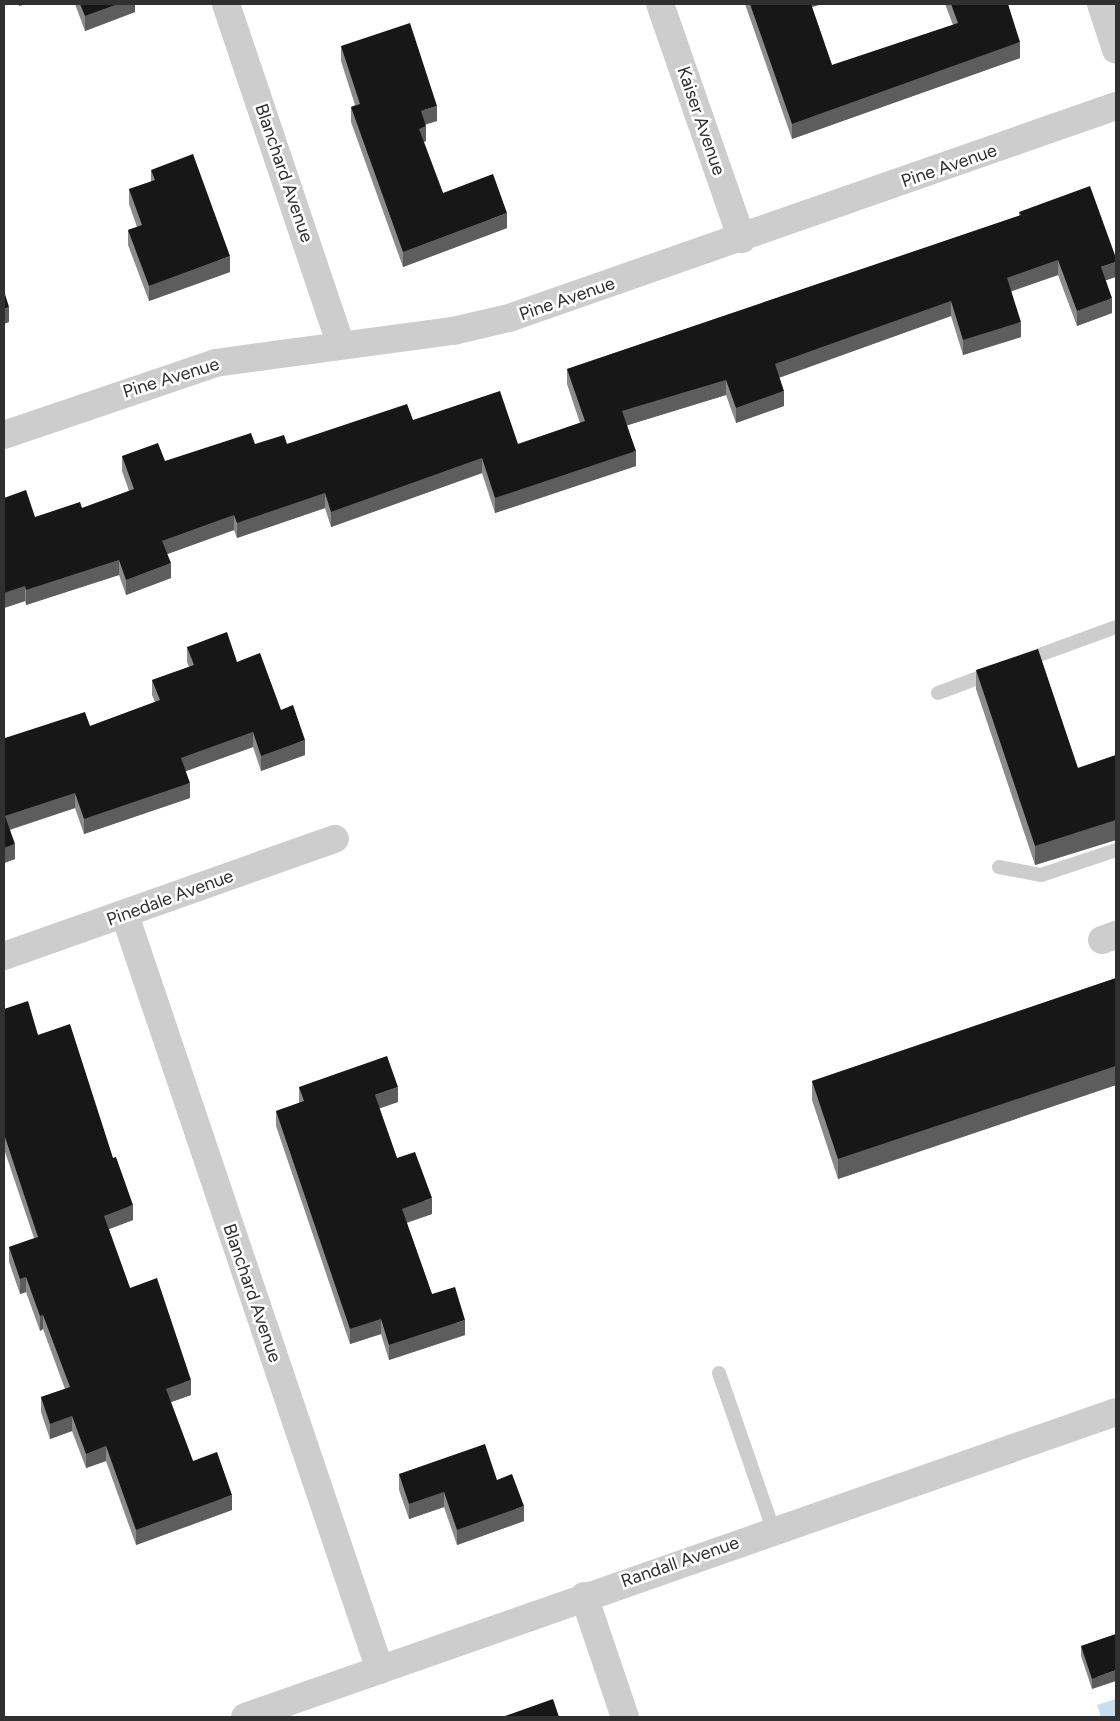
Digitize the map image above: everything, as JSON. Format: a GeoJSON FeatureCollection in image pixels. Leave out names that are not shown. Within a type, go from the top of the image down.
{"type":"FeatureCollection","features":[{"type":"Feature","properties":{"kind":"street","name":"Blanchard Avenue"},"geometry":{"type":"LineString","coordinates":[[226,4],[340,343]]}},
{"type":"Feature","properties":{"kind":"street","name":"Kaiser Avenue"},"geometry":{"type":"LineString","coordinates":[[660,4],[742,239]]}},
{"type":"Feature","properties":{"kind":"street"},"geometry":{"type":"LineString","coordinates":[[1101,4],[1116,50]]}},
{"type":"Feature","properties":{"kind":"street","name":"Pine Avenue"},"geometry":{"type":"LineString","coordinates":[[4,435],[215,363],[340,343],[453,331],[509,318],[742,239],[1116,106]]}},
{"type":"Feature","properties":{"kind":"street","name":"Pinedale Avenue"},"geometry":{"type":"LineString","coordinates":[[4,956],[125,915],[335,839]]}},
{"type":"Feature","properties":{"kind":"street","name":"Blanchard Avenue"},"geometry":{"type":"LineString","coordinates":[[125,915],[380,1670]]}},
{"type":"Feature","properties":{"kind":"street","name":"Randall Avenue"},"geometry":{"type":"LineString","coordinates":[[245,1717],[773,1529],[1116,1412]]}},
{"type":"Feature","properties":{"kind":"street"},"geometry":{"type":"LineString","coordinates":[[584,1596],[625,1717]]}},
{"type":"Feature","properties":{"kind":"lane"},"geometry":{"type":"LineString","coordinates":[[938,693],[1116,627]]}},
{"type":"Feature","properties":{"kind":"lane"},"geometry":{"type":"LineString","coordinates":[[999,867],[1041,875],[1116,850]]}},
{"type":"Feature","properties":{"kind":"lane"},"geometry":{"type":"LineString","coordinates":[[719,1373],[773,1529]]}},
{"type":"Feature","properties":{"kind":"water"},"geometry":{"type":"Polygon","coordinates":[[[1116,1699],[1116,1717],[1101,1717],[1097,1705],[1116,1699]]]}},
{"type":"Feature","properties":{"kind":"building"},"geometry":{"type":"Polygon","coordinates":[[[80,4],[118,4],[85,16],[80,4]]]}},
{"type":"Feature","properties":{"kind":"building"},"geometry":{"type":"Polygon","coordinates":[[[750,4],[811,4],[832,65],[958,23],[951,4],[1008,4],[1020,42],[792,124],[750,4]]]}},
{"type":"Feature","properties":{"kind":"building"},"geometry":{"type":"Polygon","coordinates":[[[410,23],[437,106],[421,111],[426,126],[419,129],[443,193],[493,174],[507,213],[403,252],[351,107],[360,104],[341,46],[410,23]]]}},
{"type":"Feature","properties":{"kind":"building"},"geometry":{"type":"Polygon","coordinates":[[[193,154],[230,256],[149,286],[128,230],[142,225],[129,189],[155,180],[151,170],[193,154]]]}},
{"type":"Feature","properties":{"kind":"building"},"geometry":{"type":"Polygon","coordinates":[[[1090,186],[1116,258],[1116,262],[1101,267],[1112,298],[1077,311],[1058,260],[1007,278],[1021,322],[963,340],[951,301],[775,364],[784,391],[736,408],[726,380],[622,411],[636,451],[495,498],[482,458],[331,512],[325,493],[237,523],[234,515],[162,541],[171,563],[126,580],[119,560],[26,590],[25,586],[4,593],[4,498],[26,490],[35,517],[80,502],[82,508],[134,489],[122,456],[158,443],[165,461],[251,433],[255,444],[284,435],[287,444],[407,404],[413,420],[500,391],[518,444],[585,421],[567,369],[1021,215],[1019,212],[1090,186]]]}},
{"type":"Feature","properties":{"kind":"building"},"geometry":{"type":"Polygon","coordinates":[[[4,291],[9,307],[4,309],[4,291]]]}},
{"type":"Feature","properties":{"kind":"building"},"geometry":{"type":"Polygon","coordinates":[[[227,632],[237,662],[260,653],[281,710],[293,705],[305,740],[261,756],[253,732],[181,758],[190,783],[84,819],[75,793],[5,816],[15,844],[4,848],[4,735],[5,738],[85,712],[90,726],[160,700],[152,680],[194,665],[187,647],[227,632]]]}},
{"type":"Feature","properties":{"kind":"building"},"geometry":{"type":"Polygon","coordinates":[[[1038,649],[1078,768],[1116,755],[1116,820],[1035,846],[976,670],[1038,649]]]}},
{"type":"Feature","properties":{"kind":"building"},"geometry":{"type":"Polygon","coordinates":[[[1116,978],[1116,1066],[838,1159],[812,1081],[1116,978]]]}},
{"type":"Feature","properties":{"kind":"building"},"geometry":{"type":"Polygon","coordinates":[[[28,1001],[38,1035],[70,1024],[113,1158],[116,1157],[133,1205],[104,1216],[130,1288],[157,1278],[191,1380],[166,1389],[193,1461],[217,1452],[232,1495],[136,1530],[106,1446],[86,1454],[72,1416],[50,1424],[41,1397],[70,1387],[43,1315],[40,1316],[26,1277],[20,1279],[9,1247],[38,1237],[4,1134],[4,1009],[28,1001]]]}},
{"type":"Feature","properties":{"kind":"building"},"geometry":{"type":"Polygon","coordinates":[[[387,1056],[398,1087],[375,1095],[397,1158],[415,1152],[432,1198],[402,1209],[432,1294],[455,1287],[465,1320],[389,1345],[381,1319],[350,1329],[276,1111],[304,1101],[299,1087],[387,1056]]]}},
{"type":"Feature","properties":{"kind":"building"},"geometry":{"type":"Polygon","coordinates":[[[485,1444],[497,1480],[512,1474],[524,1506],[457,1530],[444,1492],[409,1504],[399,1474],[485,1444]]]}},
{"type":"Feature","properties":{"kind":"building"},"geometry":{"type":"Polygon","coordinates":[[[1116,1634],[1116,1670],[1092,1679],[1081,1646],[1116,1634]]]}},
{"type":"Feature","properties":{"kind":"building"},"geometry":{"type":"Polygon","coordinates":[[[553,1699],[559,1717],[502,1717],[553,1699]]]}}]}
